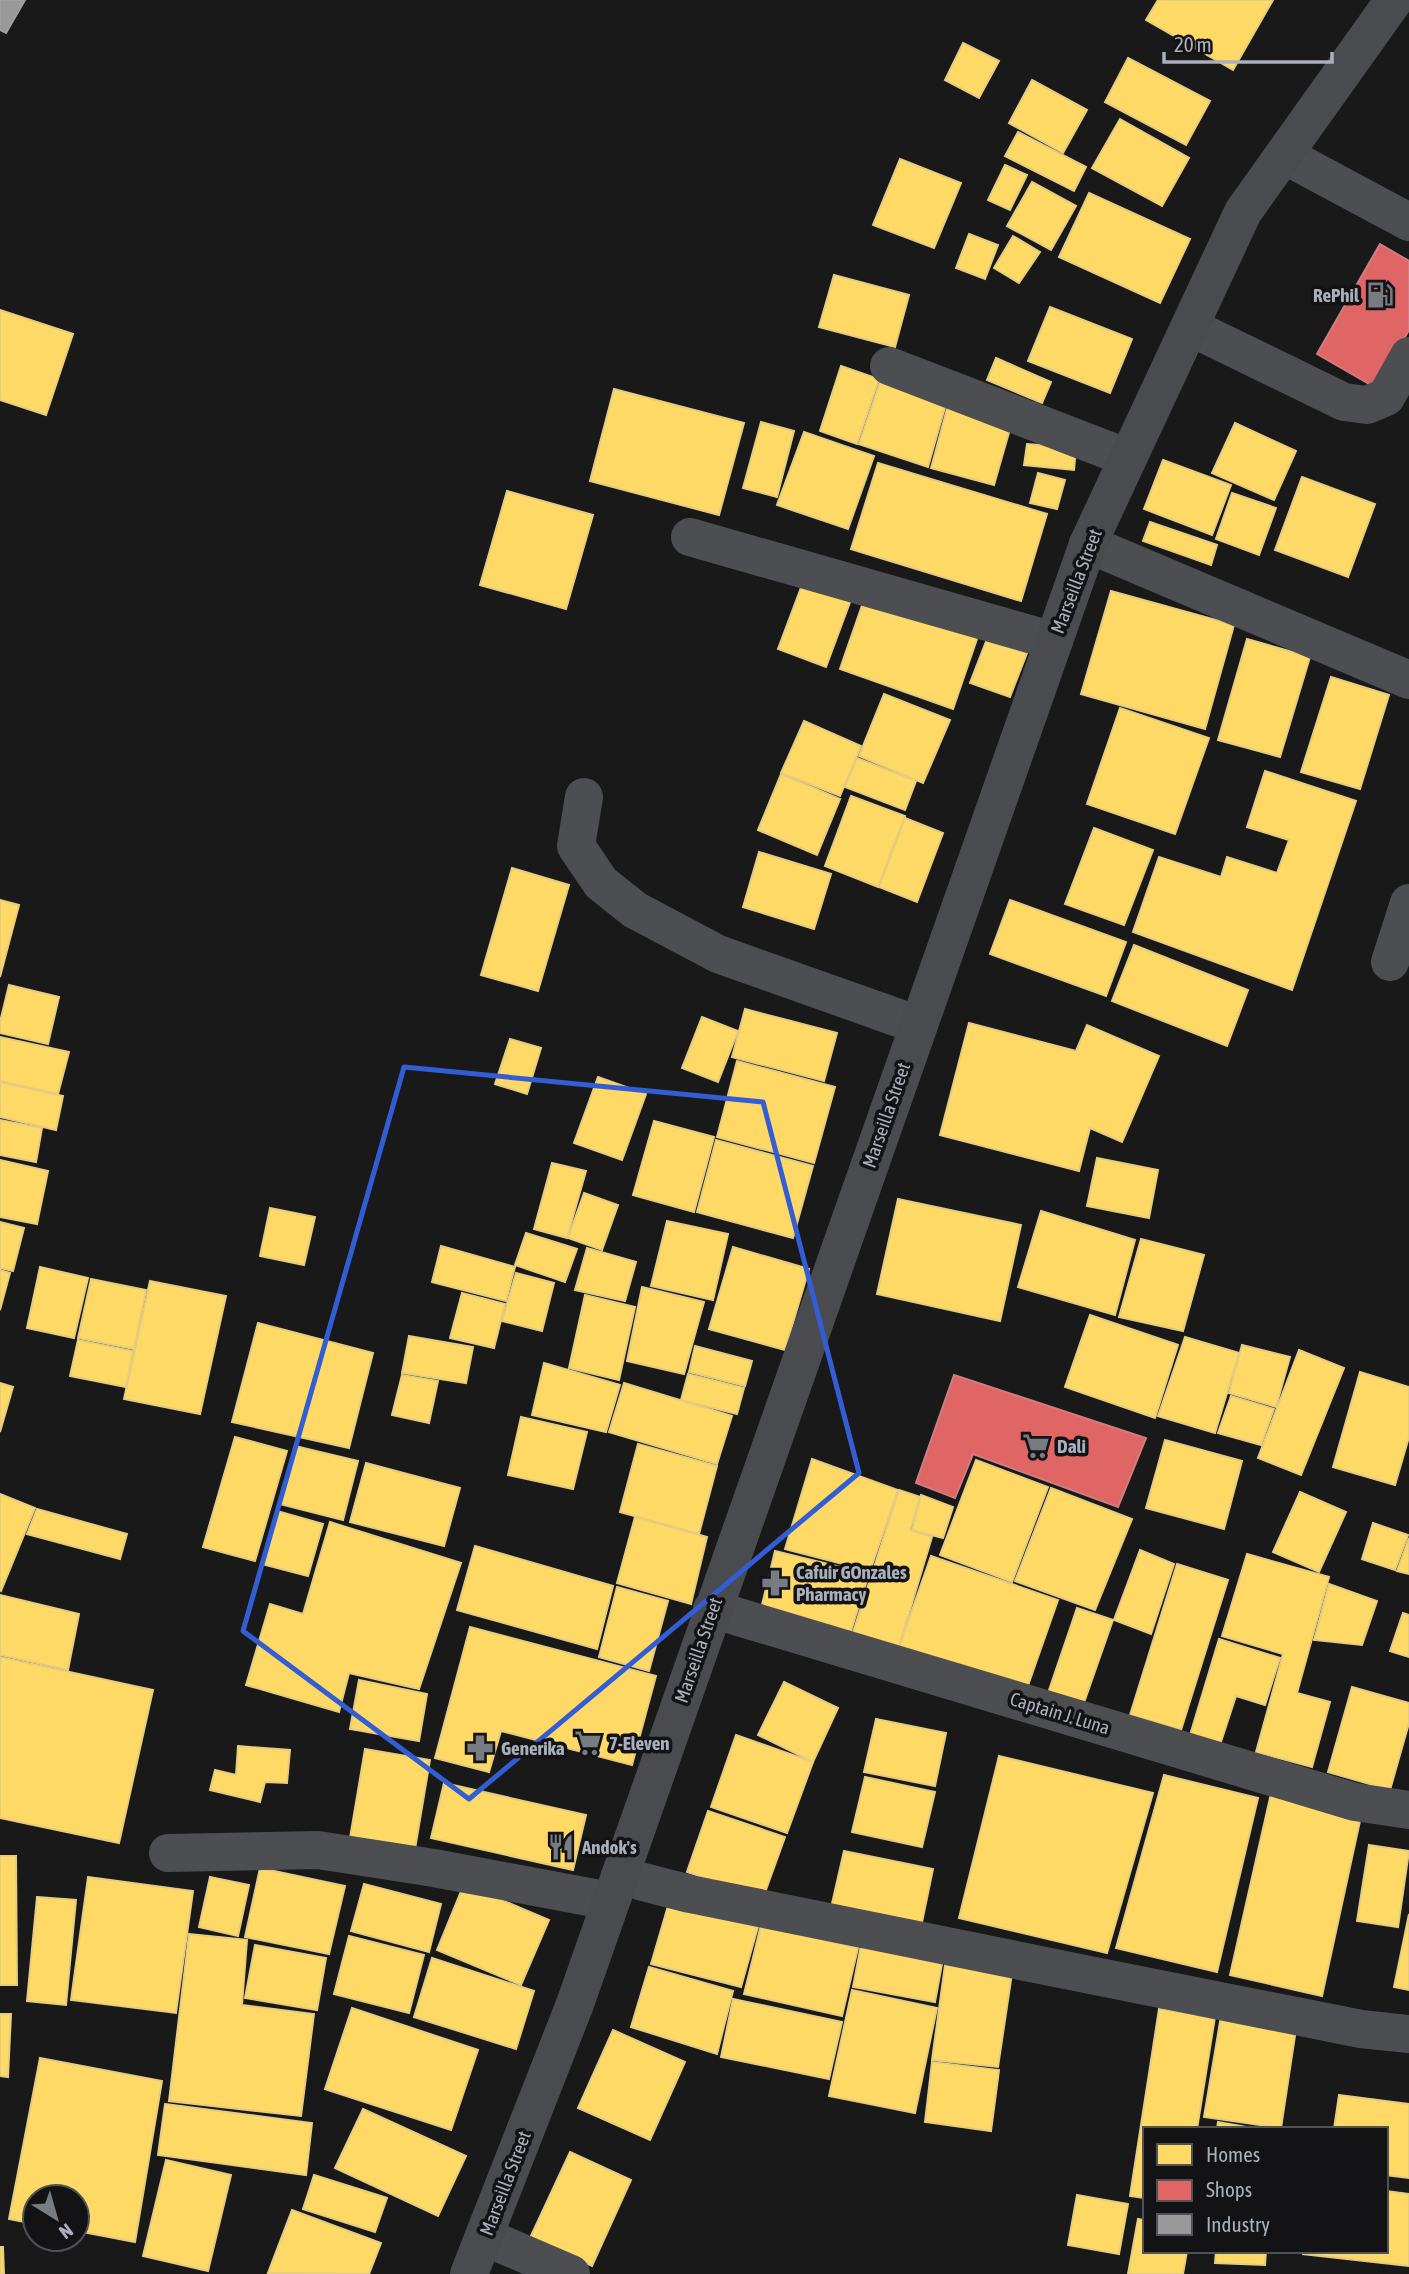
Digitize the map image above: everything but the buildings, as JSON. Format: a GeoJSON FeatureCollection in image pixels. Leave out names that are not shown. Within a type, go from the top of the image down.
{"type":"FeatureCollection","features":[{"type":"Feature","properties":{"kind":"main road","name":"Marseilla Street"},"geometry":{"type":"LineString","coordinates":[[469,2274],[575,2004],[1088,544],[1243,212],[1394,0]]}},
{"type":"Feature","properties":{"kind":"street"},"geometry":{"type":"LineString","coordinates":[[1284,155],[1409,222]]}},
{"type":"Feature","properties":{"kind":"street"},"geometry":{"type":"LineString","coordinates":[[1189,327],[1344,402],[1367,405],[1386,397],[1409,356]]}},
{"type":"Feature","properties":{"kind":"street"},"geometry":{"type":"LineString","coordinates":[[889,366],[1128,458]]}},
{"type":"Feature","properties":{"kind":"street"},"geometry":{"type":"LineString","coordinates":[[690,537],[1054,641]]}},
{"type":"Feature","properties":{"kind":"street"},"geometry":{"type":"LineString","coordinates":[[1088,544],[1409,680]]}},
{"type":"Feature","properties":{"kind":"street"},"geometry":{"type":"LineString","coordinates":[[584,797],[576,846],[601,883],[635,910],[718,954],[918,1025]]}},
{"type":"Feature","properties":{"kind":"street"},"geometry":{"type":"LineString","coordinates":[[1390,962],[1409,903]]}},
{"type":"Feature","properties":{"kind":"street","name":"Captain J. Luna"},"geometry":{"type":"LineString","coordinates":[[712,1609],[1355,1802],[1409,1810]]}},
{"type":"Feature","properties":{"kind":"street"},"geometry":{"type":"LineString","coordinates":[[168,1853],[318,1850],[434,1868],[615,1889],[690,1894],[1361,2029],[1409,2034]]}},
{"type":"Feature","properties":{"kind":"street"},"geometry":{"type":"LineString","coordinates":[[485,2237],[571,2274]]}},
{"type":"Feature","properties":{"kind":"highlighted area"},"geometry":{"type":"Polygon","coordinates":[[[404,1067],[763,1102],[859,1473],[469,1799],[243,1631],[404,1067]]]}},
{"type":"Feature","properties":{"kind":"place","name":"RePhil"},"geometry":{"type":"Point","coordinates":[1380,295]}},
{"type":"Feature","properties":{"kind":"place","name":"Dali"},"geometry":{"type":"Point","coordinates":[1036,1446]}},
{"type":"Feature","properties":{"kind":"place","name":"Cafuir GOnzales Pharmacy"},"geometry":{"type":"Point","coordinates":[775,1583]}},
{"type":"Feature","properties":{"kind":"place","name":"7-Eleven"},"geometry":{"type":"Point","coordinates":[588,1743]}},
{"type":"Feature","properties":{"kind":"place","name":"Generika"},"geometry":{"type":"Point","coordinates":[480,1748]}},
{"type":"Feature","properties":{"kind":"place","name":"Andok's"},"geometry":{"type":"Point","coordinates":[561,1847]}}]}
